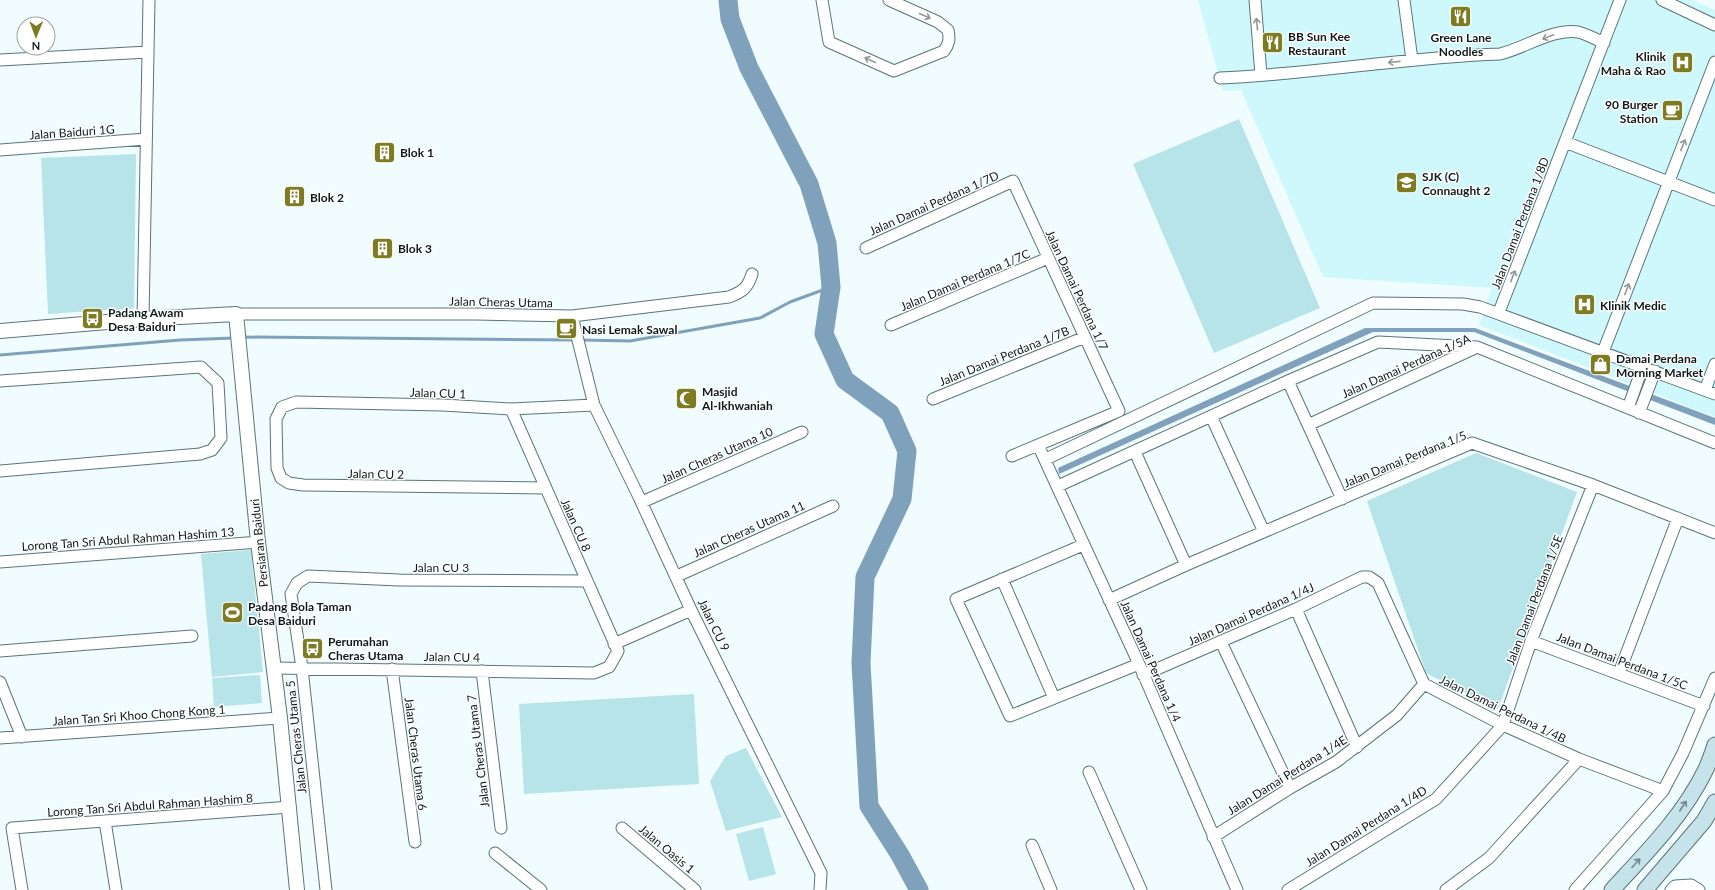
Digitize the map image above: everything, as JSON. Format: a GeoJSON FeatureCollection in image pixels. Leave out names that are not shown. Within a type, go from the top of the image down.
{"type":"FeatureCollection","features":[{"type":"Feature","properties":{"kind":"main road"},"geometry":{"type":"LineString","coordinates":[[1612,890],[1660,837],[1682,808],[1704,772],[1715,745]]}},
{"type":"Feature","properties":{"kind":"main road"},"geometry":{"type":"LineString","coordinates":[[1645,890],[1704,821],[1715,802]]}},
{"type":"Feature","properties":{"kind":"street"},"geometry":{"type":"LineString","coordinates":[[143,319],[149,0]]}},
{"type":"Feature","properties":{"kind":"street"},"geometry":{"type":"LineString","coordinates":[[822,0],[830,42],[894,71],[944,51],[948,46],[950,38],[948,30],[938,22],[889,0]]}},
{"type":"Feature","properties":{"kind":"street"},"geometry":{"type":"LineString","coordinates":[[1255,0],[1261,76]]}},
{"type":"Feature","properties":{"kind":"street"},"geometry":{"type":"LineString","coordinates":[[1404,0],[1412,60]]}},
{"type":"Feature","properties":{"kind":"street","name":"Jalan Damai Perdana 1/8D"},"geometry":{"type":"LineString","coordinates":[[1499,312],[1620,0]]}},
{"type":"Feature","properties":{"kind":"street"},"geometry":{"type":"LineString","coordinates":[[1662,0],[1715,25]]}},
{"type":"Feature","properties":{"kind":"street"},"geometry":{"type":"LineString","coordinates":[[1220,78],[1261,76],[1412,60],[1500,54],[1514,51],[1556,33],[1579,33],[1604,43]]}},
{"type":"Feature","properties":{"kind":"street"},"geometry":{"type":"LineString","coordinates":[[0,60],[148,52]]}},
{"type":"Feature","properties":{"kind":"street"},"geometry":{"type":"LineString","coordinates":[[1603,352],[1715,62]]}},
{"type":"Feature","properties":{"kind":"street","name":"Jalan Baiduri 1G"},"geometry":{"type":"LineString","coordinates":[[0,150],[146,139]]}},
{"type":"Feature","properties":{"kind":"street"},"geometry":{"type":"LineString","coordinates":[[1565,142],[1715,200]]}},
{"type":"Feature","properties":{"kind":"street","name":"Jalan Damai Perdana 1/7D"},"geometry":{"type":"LineString","coordinates":[[866,248],[1013,181]]}},
{"type":"Feature","properties":{"kind":"street","name":"Jalan Damai Perdana 1/7"},"geometry":{"type":"LineString","coordinates":[[1013,181],[1119,411],[1038,444]]}},
{"type":"Feature","properties":{"kind":"street","name":"Jalan Damai Perdana 1/7C"},"geometry":{"type":"LineString","coordinates":[[891,325],[1048,258]]}},
{"type":"Feature","properties":{"kind":"street","name":"Jalan Cheras Utama"},"geometry":{"type":"LineString","coordinates":[[236,314],[476,314],[572,316],[729,297],[743,291],[749,283],[752,274]]}},
{"type":"Feature","properties":{"kind":"street"},"geometry":{"type":"LineString","coordinates":[[1048,463],[1373,303],[1472,305],[1499,312],[1710,392],[1715,364]]}},
{"type":"Feature","properties":{"kind":"street"},"geometry":{"type":"LineString","coordinates":[[0,331],[143,319],[236,314]]}},
{"type":"Feature","properties":{"kind":"street","name":"Persiaran Baiduri"},"geometry":{"type":"LineString","coordinates":[[236,314],[258,542],[280,718],[297,890]]}},
{"type":"Feature","properties":{"kind":"street","name":"Jalan CU 9"},"geometry":{"type":"LineString","coordinates":[[572,316],[594,405],[642,502],[677,576],[691,610],[821,873],[820,890]]}},
{"type":"Feature","properties":{"kind":"street","name":"Jalan Damai Perdana 1/7B"},"geometry":{"type":"LineString","coordinates":[[933,399],[1085,337]]}},
{"type":"Feature","properties":{"kind":"street"},"geometry":{"type":"LineString","coordinates":[[1056,482],[1135,452],[1288,380],[1378,342],[1477,347]]}},
{"type":"Feature","properties":{"kind":"street","name":"Jalan Damai Perdana 1/5A"},"geometry":{"type":"LineString","coordinates":[[1308,425],[1477,347],[1629,404],[1715,442]]}},
{"type":"Feature","properties":{"kind":"street"},"geometry":{"type":"LineString","coordinates":[[1629,404],[1643,366]]}},
{"type":"Feature","properties":{"kind":"street"},"geometry":{"type":"LineString","coordinates":[[0,381],[201,367],[218,383],[221,438],[212,450],[200,454],[0,471]]}},
{"type":"Feature","properties":{"kind":"street"},"geometry":{"type":"LineString","coordinates":[[1640,409],[1655,371]]}},
{"type":"Feature","properties":{"kind":"street"},"geometry":{"type":"LineString","coordinates":[[1288,380],[1342,499]]}},
{"type":"Feature","properties":{"kind":"street","name":"Jalan CU 1"},"geometry":{"type":"LineString","coordinates":[[282,407],[296,402],[443,405],[511,409],[594,405]]}},
{"type":"Feature","properties":{"kind":"street","name":"Jalan CU 2"},"geometry":{"type":"LineString","coordinates":[[282,407],[276,419],[276,468],[281,478],[289,483],[303,485],[403,487],[546,488]]}},
{"type":"Feature","properties":{"kind":"street","name":"Jalan CU 8"},"geometry":{"type":"LineString","coordinates":[[511,409],[616,647]]}},
{"type":"Feature","properties":{"kind":"street"},"geometry":{"type":"LineString","coordinates":[[1211,416],[1264,532]]}},
{"type":"Feature","properties":{"kind":"street","name":"Jalan Cheras Utama 10"},"geometry":{"type":"LineString","coordinates":[[642,502],[802,432]]}},
{"type":"Feature","properties":{"kind":"street","name":"Jalan Damai Perdana 1/5"},"geometry":{"type":"LineString","coordinates":[[1109,600],[1186,565],[1472,443],[1593,484],[1715,532]]}},
{"type":"Feature","properties":{"kind":"street"},"geometry":{"type":"LineString","coordinates":[[1012,456],[1038,444]]}},
{"type":"Feature","properties":{"kind":"street","name":"Jalan Damai Perdana 1/4"},"geometry":{"type":"LineString","coordinates":[[1038,444],[1048,463],[1083,545],[1139,664],[1237,890]]}},
{"type":"Feature","properties":{"kind":"street"},"geometry":{"type":"LineString","coordinates":[[1135,452],[1186,565]]}},
{"type":"Feature","properties":{"kind":"street","name":"Jalan Damai Perdana 1/5E"},"geometry":{"type":"LineString","coordinates":[[1502,725],[1531,641],[1593,484]]}},
{"type":"Feature","properties":{"kind":"street","name":"Jalan Cheras Utama 11"},"geometry":{"type":"LineString","coordinates":[[677,576],[833,506]]}},
{"type":"Feature","properties":{"kind":"street"},"geometry":{"type":"LineString","coordinates":[[1619,673],[1678,518]]}},
{"type":"Feature","properties":{"kind":"street","name":"Lorong Tan Sri Abdul Rahman Hashim 13"},"geometry":{"type":"LineString","coordinates":[[0,562],[258,542]]}},
{"type":"Feature","properties":{"kind":"street"},"geometry":{"type":"LineString","coordinates":[[1083,545],[956,599],[1010,716],[1139,664]]}},
{"type":"Feature","properties":{"kind":"street","name":"Jalan CU 3"},"geometry":{"type":"LineString","coordinates":[[297,583],[308,576],[399,580],[587,581]]}},
{"type":"Feature","properties":{"kind":"street","name":"Jalan Damai Perdana 1/4J"},"geometry":{"type":"LineString","coordinates":[[1143,675],[1296,609],[1362,577],[1369,577]]}},
{"type":"Feature","properties":{"kind":"street","name":"Jalan Damai Perdana 1/4B"},"geometry":{"type":"LineString","coordinates":[[1369,577],[1378,583],[1424,684],[1502,725],[1579,759],[1663,791]]}},
{"type":"Feature","properties":{"kind":"street"},"geometry":{"type":"LineString","coordinates":[[1002,579],[1054,698]]}},
{"type":"Feature","properties":{"kind":"street","name":"Jalan Cheras Utama 5"},"geometry":{"type":"LineString","coordinates":[[297,583],[291,594],[302,668],[326,890]]}},
{"type":"Feature","properties":{"kind":"street"},"geometry":{"type":"LineString","coordinates":[[1296,609],[1357,747]]}},
{"type":"Feature","properties":{"kind":"street"},"geometry":{"type":"LineString","coordinates":[[616,647],[691,610]]}},
{"type":"Feature","properties":{"kind":"street"},"geometry":{"type":"LineString","coordinates":[[0,651],[192,636]]}},
{"type":"Feature","properties":{"kind":"street","name":"Jalan Damai Perdana 1/5C"},"geometry":{"type":"LineString","coordinates":[[1531,641],[1704,706]]}},
{"type":"Feature","properties":{"kind":"street"},"geometry":{"type":"LineString","coordinates":[[1221,642],[1290,788]]}},
{"type":"Feature","properties":{"kind":"street","name":"Jalan CU 4"},"geometry":{"type":"LineString","coordinates":[[274,668],[594,673],[609,667],[616,647]]}},
{"type":"Feature","properties":{"kind":"street","name":"Jalan Cheras Utama 6"},"geometry":{"type":"LineString","coordinates":[[392,669],[415,842]]}},
{"type":"Feature","properties":{"kind":"street","name":"Jalan Cheras Utama 7"},"geometry":{"type":"LineString","coordinates":[[482,671],[501,828]]}},
{"type":"Feature","properties":{"kind":"street"},"geometry":{"type":"LineString","coordinates":[[1575,890],[1663,791],[1684,753],[1715,678]]}},
{"type":"Feature","properties":{"kind":"street"},"geometry":{"type":"LineString","coordinates":[[0,682],[22,737]]}},
{"type":"Feature","properties":{"kind":"street","name":"Jalan Damai Perdana 1/4E"},"geometry":{"type":"LineString","coordinates":[[1213,837],[1290,788],[1336,762],[1357,747],[1397,715],[1424,684]]}},
{"type":"Feature","properties":{"kind":"street","name":"Jalan Tan Sri Khoo Chong Kong 1"},"geometry":{"type":"LineString","coordinates":[[0,738],[280,718]]}},
{"type":"Feature","properties":{"kind":"street","name":"Jalan Damai Perdana 1/4D"},"geometry":{"type":"LineString","coordinates":[[1288,890],[1436,799],[1502,725]]}},
{"type":"Feature","properties":{"kind":"street"},"geometry":{"type":"LineString","coordinates":[[1446,890],[1489,858],[1579,759]]}},
{"type":"Feature","properties":{"kind":"street"},"geometry":{"type":"LineString","coordinates":[[1089,772],[1141,890]]}},
{"type":"Feature","properties":{"kind":"street","name":"Lorong Tan Sri Abdul Rahman Hashim 8"},"geometry":{"type":"LineString","coordinates":[[22,890],[12,828],[290,808]]}},
{"type":"Feature","properties":{"kind":"street"},"geometry":{"type":"LineString","coordinates":[[105,822],[116,890]]}},
{"type":"Feature","properties":{"kind":"street","name":"Jalan Oasis 1"},"geometry":{"type":"LineString","coordinates":[[622,828],[695,890]]}},
{"type":"Feature","properties":{"kind":"street"},"geometry":{"type":"LineString","coordinates":[[1032,845],[1051,890]]}},
{"type":"Feature","properties":{"kind":"street"},"geometry":{"type":"LineString","coordinates":[[495,852],[541,890]]}},
{"type":"Feature","properties":{"kind":"street"},"geometry":{"type":"LineString","coordinates":[[1671,890],[1675,886],[1695,887]]}},
{"type":"Feature","properties":{"kind":"shaded area"},"geometry":{"type":"Polygon","coordinates":[[[1198,0],[1692,0],[1715,10],[1715,417],[1479,325],[1492,288],[1323,277],[1241,90],[1223,91],[1198,0]]]}},
{"type":"Feature","properties":{"kind":"shaded area"},"geometry":{"type":"Polygon","coordinates":[[[1239,119],[1320,308],[1214,353],[1133,164],[1239,119]]]}},
{"type":"Feature","properties":{"kind":"shaded area"},"geometry":{"type":"Polygon","coordinates":[[[136,154],[134,308],[48,314],[41,158],[136,154]]]}},
{"type":"Feature","properties":{"kind":"shaded area"},"geometry":{"type":"Polygon","coordinates":[[[1365,328],[1475,328],[1715,418],[1715,425],[1474,332],[1373,332],[1059,474],[1058,468],[1365,328]]]}},
{"type":"Feature","properties":{"kind":"shaded area"},"geometry":{"type":"Polygon","coordinates":[[[1476,453],[1577,492],[1498,709],[1426,673],[1367,501],[1476,453]]]}},
{"type":"Feature","properties":{"kind":"shaded area","name":"Padang Bola Taman Desa Baiduri"},"geometry":{"type":"Polygon","coordinates":[[[251,550],[263,672],[212,677],[201,554],[251,550]]]}},
{"type":"Feature","properties":{"kind":"shaded area"},"geometry":{"type":"Polygon","coordinates":[[[260,675],[262,703],[214,707],[212,678],[260,675]]]}},
{"type":"Feature","properties":{"kind":"shaded area"},"geometry":{"type":"Polygon","coordinates":[[[694,694],[699,784],[524,794],[519,704],[694,694]]]}},
{"type":"Feature","properties":{"kind":"shaded area"},"geometry":{"type":"Polygon","coordinates":[[[746,748],[782,817],[726,831],[710,781],[726,756],[746,748]]]}},
{"type":"Feature","properties":{"kind":"shaded area"},"geometry":{"type":"Polygon","coordinates":[[[763,827],[776,874],[749,881],[736,834],[763,827]]]}},
{"type":"Feature","properties":{"kind":"waterway"},"geometry":{"type":"LineString","coordinates":[[728,0],[730,19],[749,68],[809,184],[827,243],[831,287],[824,334],[845,380],[890,413],[907,451],[902,499],[865,577],[861,663],[869,806],[900,855],[919,890]]}},
{"type":"Feature","properties":{"kind":"waterway"},"geometry":{"type":"LineString","coordinates":[[581,340],[630,341],[760,318],[790,302],[831,287]]}},
{"type":"Feature","properties":{"kind":"waterway"},"geometry":{"type":"LineString","coordinates":[[241,337],[575,340]]}},
{"type":"Feature","properties":{"kind":"waterway"},"geometry":{"type":"LineString","coordinates":[[0,355],[180,340],[234,338]]}},
{"type":"Feature","properties":{"kind":"place","name":"Green Lane Noodles"},"geometry":{"type":"Point","coordinates":[1461,16]}},
{"type":"Feature","properties":{"kind":"place","name":"BB Sun Kee Restaurant"},"geometry":{"type":"Point","coordinates":[1272,43]}},
{"type":"Feature","properties":{"kind":"place","name":"Klinik Maha & Rao"},"geometry":{"type":"Point","coordinates":[1682,63]}},
{"type":"Feature","properties":{"kind":"place","name":"90 Burger Station"},"geometry":{"type":"Point","coordinates":[1673,111]}},
{"type":"Feature","properties":{"kind":"place","name":"Blok 1"},"geometry":{"type":"Point","coordinates":[384,152]}},
{"type":"Feature","properties":{"kind":"place","name":"SJK (C) Connaught 2"},"geometry":{"type":"Point","coordinates":[1407,183]}},
{"type":"Feature","properties":{"kind":"place","name":"Blok 2"},"geometry":{"type":"Point","coordinates":[294,197]}},
{"type":"Feature","properties":{"kind":"place","name":"Blok 3"},"geometry":{"type":"Point","coordinates":[382,248]}},
{"type":"Feature","properties":{"kind":"place","name":"Klinik Medic"},"geometry":{"type":"Point","coordinates":[1584,305]}},
{"type":"Feature","properties":{"kind":"place","name":"Padang Awam Desa Baiduri"},"geometry":{"type":"Point","coordinates":[92,319]}},
{"type":"Feature","properties":{"kind":"place","name":"Nasi Lemak Sawal"},"geometry":{"type":"Point","coordinates":[567,329]}},
{"type":"Feature","properties":{"kind":"place","name":"Damai Perdana Morning Market"},"geometry":{"type":"Point","coordinates":[1601,365]}},
{"type":"Feature","properties":{"kind":"place","name":"Masjid Al-Ikhwaniah"},"geometry":{"type":"Point","coordinates":[686,398]}},
{"type":"Feature","properties":{"kind":"place","name":"Padang Bola Taman Desa Baiduri"},"geometry":{"type":"Point","coordinates":[232,613]}},
{"type":"Feature","properties":{"kind":"place","name":"Perumahan Cheras Utama"},"geometry":{"type":"Point","coordinates":[312,648]}}]}
